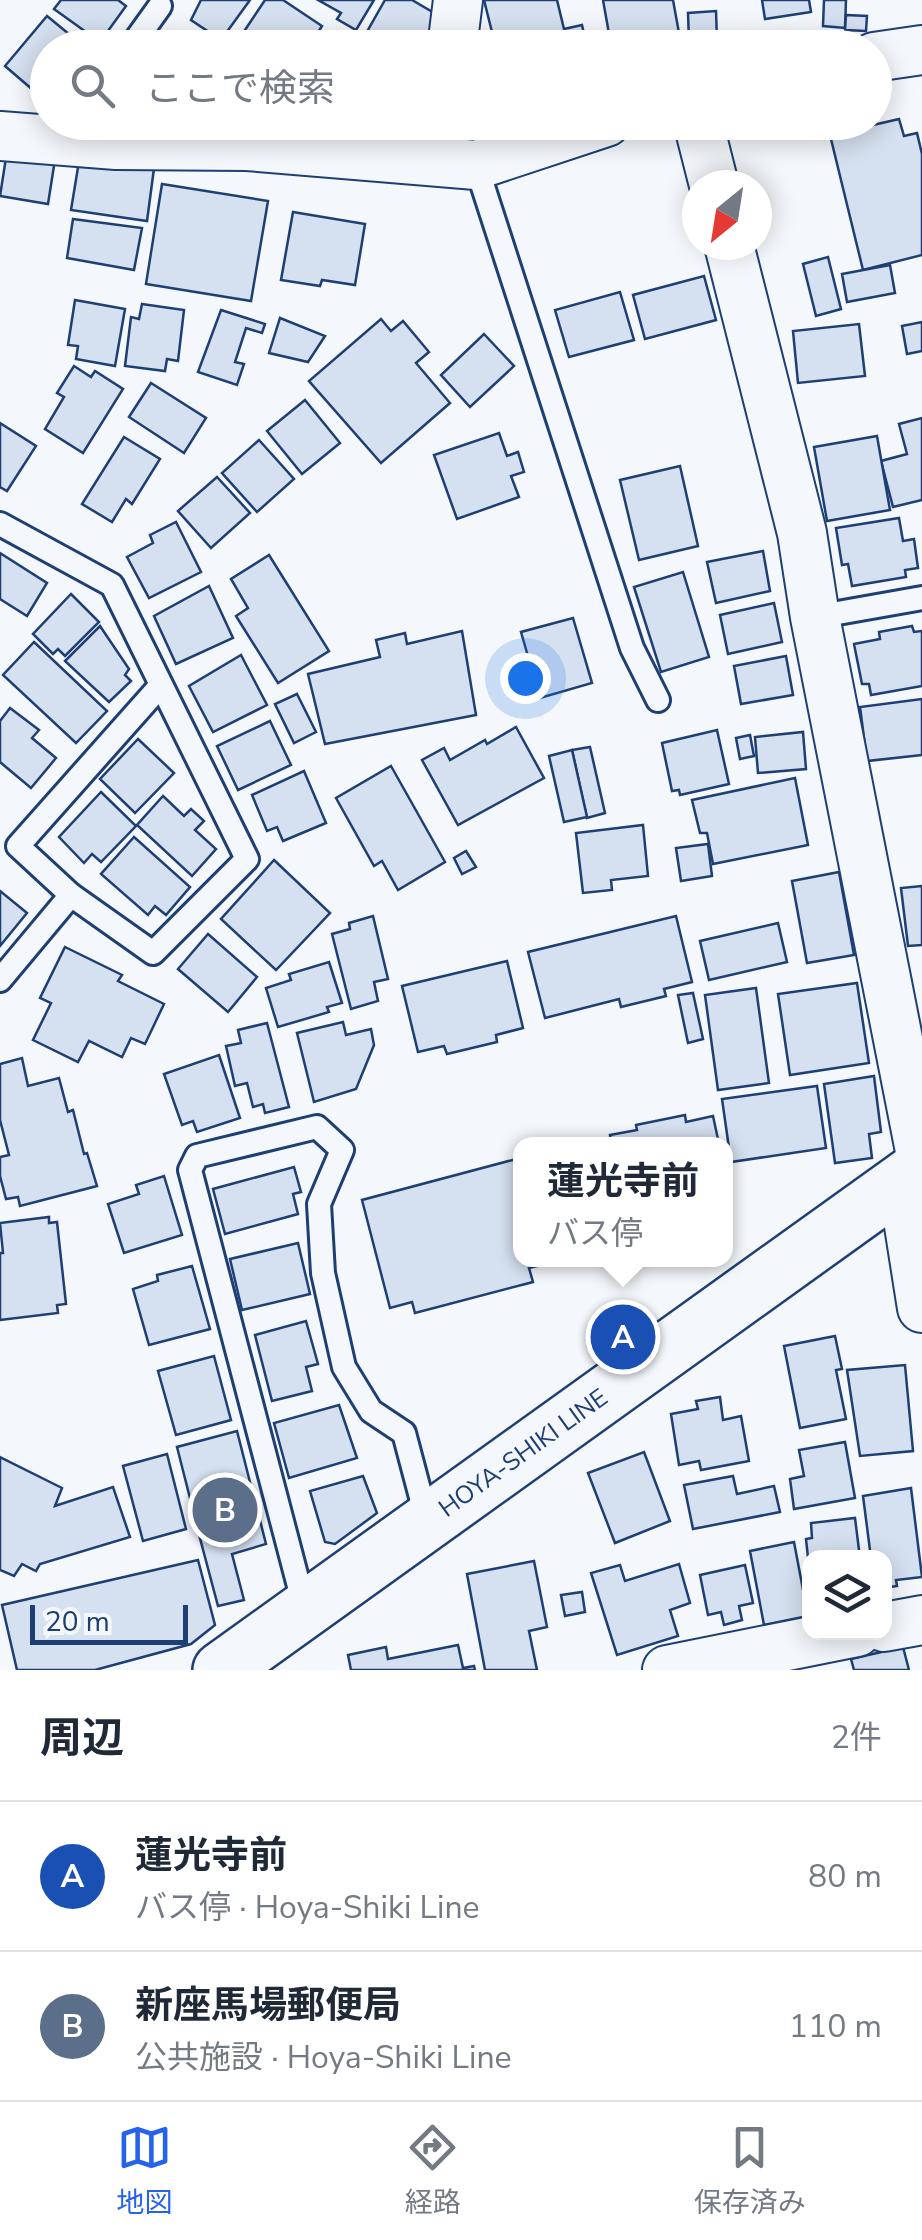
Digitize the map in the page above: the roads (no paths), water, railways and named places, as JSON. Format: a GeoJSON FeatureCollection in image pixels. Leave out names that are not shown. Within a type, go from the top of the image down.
{"type":"FeatureCollection","features":[{"type":"Feature","properties":{"kind":"main road","name":"HOYA-SHIKI LINE"},"geometry":{"type":"LineString","coordinates":[[221,1670],[915,1170]]}},
{"type":"Feature","properties":{"kind":"street"},"geometry":{"type":"LineString","coordinates":[[454,30],[458,0]]}},
{"type":"Feature","properties":{"kind":"street"},"geometry":{"type":"LineString","coordinates":[[892,54],[922,50]]}},
{"type":"Feature","properties":{"kind":"street"},"geometry":{"type":"LineString","coordinates":[[0,136],[30,134]]}},
{"type":"Feature","properties":{"kind":"street"},"geometry":{"type":"LineString","coordinates":[[98,140],[116,145],[452,150],[507,140]]}},
{"type":"Feature","properties":{"kind":"street"},"geometry":{"type":"LineString","coordinates":[[703,140],[710,170]]}},
{"type":"Feature","properties":{"kind":"street"},"geometry":{"type":"LineString","coordinates":[[733,260],[802,533],[915,1170],[922,1308]]}},
{"type":"Feature","properties":{"kind":"street"},"geometry":{"type":"LineString","coordinates":[[892,1626],[922,1620]]}},
{"type":"Feature","properties":{"kind":"street"},"geometry":{"type":"LineString","coordinates":[[667,1670],[818,1640]]}},
{"type":"Feature","properties":{"kind":"lane"},"geometry":{"type":"LineString","coordinates":[[143,30],[160,6]]}},
{"type":"Feature","properties":{"kind":"lane"},"geometry":{"type":"LineString","coordinates":[[452,150],[632,648],[658,700]]}},
{"type":"Feature","properties":{"kind":"lane"},"geometry":{"type":"LineString","coordinates":[[0,524],[112,585],[247,859],[153,953],[71,896],[18,846],[161,685]]}},
{"type":"Feature","properties":{"kind":"lane"},"geometry":{"type":"LineString","coordinates":[[815,617],[922,598]]}},
{"type":"Feature","properties":{"kind":"lane"},"geometry":{"type":"LineString","coordinates":[[0,980],[71,896]]}},
{"type":"Feature","properties":{"kind":"lane"},"geometry":{"type":"LineString","coordinates":[[305,1609],[190,1170],[198,1156],[318,1127],[342,1150],[319,1204],[323,1273],[344,1367],[371,1411],[404,1433],[428,1520]]}},
{"type":"Feature","properties":{"kind":"place","name":"蓮光寺前"},"geometry":{"type":"Point","coordinates":[623,1337]}},
{"type":"Feature","properties":{"kind":"place","name":"新座馬場郵便局"},"geometry":{"type":"Point","coordinates":[225,1510]}}]}
